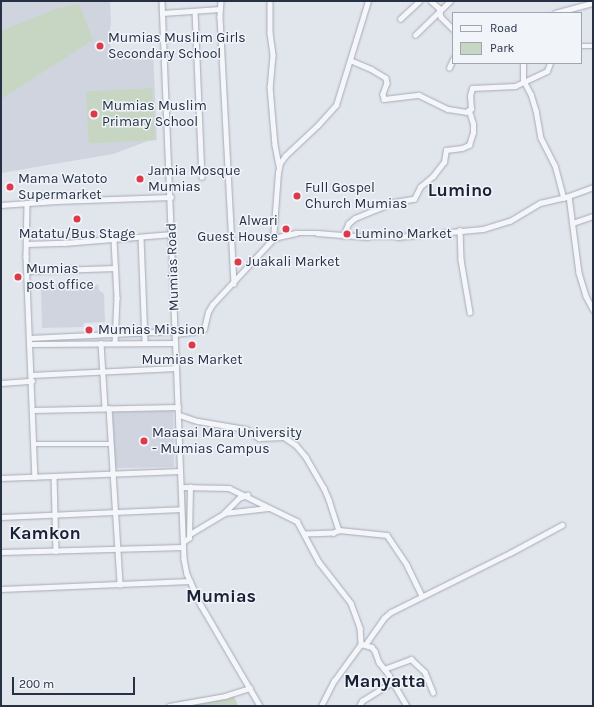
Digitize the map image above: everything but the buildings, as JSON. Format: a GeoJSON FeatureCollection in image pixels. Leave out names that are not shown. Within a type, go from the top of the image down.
{"type":"FeatureCollection","features":[{"type":"Feature","properties":{"kind":"street","name":"Mumias Road"},"geometry":{"type":"LineString","coordinates":[[162,1],[171,197],[181,510],[185,565],[190,581],[211,625],[260,706]]}},
{"type":"Feature","properties":{"kind":"street"},"geometry":{"type":"LineString","coordinates":[[222,1],[220,8],[234,284]]}},
{"type":"Feature","properties":{"kind":"street"},"geometry":{"type":"LineString","coordinates":[[270,1],[270,33],[273,55],[270,87],[275,145],[279,166],[273,239]]}},
{"type":"Feature","properties":{"kind":"street"},"geometry":{"type":"LineString","coordinates":[[279,166],[285,156],[334,108],[341,92],[368,1]]}},
{"type":"Feature","properties":{"kind":"street"},"geometry":{"type":"LineString","coordinates":[[400,19],[418,1]]}},
{"type":"Feature","properties":{"kind":"street"},"geometry":{"type":"LineString","coordinates":[[430,1],[438,8],[441,17],[452,29]]}},
{"type":"Feature","properties":{"kind":"street"},"geometry":{"type":"LineString","coordinates":[[415,35],[450,1]]}},
{"type":"Feature","properties":{"kind":"street"},"geometry":{"type":"LineString","coordinates":[[560,12],[593,3]]}},
{"type":"Feature","properties":{"kind":"street"},"geometry":{"type":"LineString","coordinates":[[162,13],[220,8]]}},
{"type":"Feature","properties":{"kind":"street"},"geometry":{"type":"LineString","coordinates":[[195,11],[202,177]]}},
{"type":"Feature","properties":{"kind":"street"},"geometry":{"type":"LineString","coordinates":[[582,46],[593,46]]}},
{"type":"Feature","properties":{"kind":"street"},"geometry":{"type":"LineString","coordinates":[[350,60],[371,69],[386,78],[387,83],[383,94],[384,99],[419,95],[448,109],[469,112]]}},
{"type":"Feature","properties":{"kind":"street"},"geometry":{"type":"LineString","coordinates":[[449,68],[452,61]]}},
{"type":"Feature","properties":{"kind":"street"},"geometry":{"type":"LineString","coordinates":[[523,64],[523,81],[531,94],[536,110],[541,138],[555,165],[566,197],[573,222],[579,273],[586,296],[593,310]]}},
{"type":"Feature","properties":{"kind":"street"},"geometry":{"type":"LineString","coordinates":[[343,236],[350,222],[355,218],[394,202],[414,199],[420,187],[433,176],[444,162],[446,150],[462,148],[469,144],[473,134],[473,124],[469,112],[472,108],[470,96],[472,88],[508,88],[518,85],[523,81],[547,70],[550,64]]}},
{"type":"Feature","properties":{"kind":"street"},"geometry":{"type":"LineString","coordinates":[[29,338],[116,333],[199,331],[204,329],[211,307],[234,284],[273,239],[296,233],[397,237],[483,229],[501,224],[540,203],[566,197],[593,187]]}},
{"type":"Feature","properties":{"kind":"street"},"geometry":{"type":"LineString","coordinates":[[1,206],[27,203],[171,197]]}},
{"type":"Feature","properties":{"kind":"street"},"geometry":{"type":"LineString","coordinates":[[27,203],[26,244],[35,477]]}},
{"type":"Feature","properties":{"kind":"street"},"geometry":{"type":"LineString","coordinates":[[573,222],[593,216]]}},
{"type":"Feature","properties":{"kind":"street"},"geometry":{"type":"LineString","coordinates":[[460,230],[461,260],[470,312]]}},
{"type":"Feature","properties":{"kind":"street"},"geometry":{"type":"LineString","coordinates":[[26,244],[114,240],[172,234]]}},
{"type":"Feature","properties":{"kind":"street"},"geometry":{"type":"LineString","coordinates":[[141,237],[145,343]]}},
{"type":"Feature","properties":{"kind":"street"},"geometry":{"type":"LineString","coordinates":[[114,240],[115,343]]}},
{"type":"Feature","properties":{"kind":"street"},"geometry":{"type":"LineString","coordinates":[[27,271],[115,268]]}},
{"type":"Feature","properties":{"kind":"street"},"geometry":{"type":"LineString","coordinates":[[101,343],[120,585]]}},
{"type":"Feature","properties":{"kind":"street"},"geometry":{"type":"LineString","coordinates":[[30,344],[175,343]]}},
{"type":"Feature","properties":{"kind":"street"},"geometry":{"type":"LineString","coordinates":[[31,375],[176,368]]}},
{"type":"Feature","properties":{"kind":"street"},"geometry":{"type":"LineString","coordinates":[[1,383],[32,381]]}},
{"type":"Feature","properties":{"kind":"street"},"geometry":{"type":"LineString","coordinates":[[33,410],[178,407]]}},
{"type":"Feature","properties":{"kind":"street"},"geometry":{"type":"LineString","coordinates":[[179,415],[198,421],[246,429],[259,438],[280,436],[293,442],[306,458],[324,488],[339,530]]}},
{"type":"Feature","properties":{"kind":"street"},"geometry":{"type":"LineString","coordinates":[[34,444],[110,444]]}},
{"type":"Feature","properties":{"kind":"street"},"geometry":{"type":"LineString","coordinates":[[1,478],[180,471]]}},
{"type":"Feature","properties":{"kind":"street"},"geometry":{"type":"LineString","coordinates":[[54,476],[56,550]]}},
{"type":"Feature","properties":{"kind":"street"},"geometry":{"type":"LineString","coordinates":[[181,487],[229,488],[247,495],[297,521],[322,566],[351,603],[360,628],[363,645]]}},
{"type":"Feature","properties":{"kind":"street"},"geometry":{"type":"LineString","coordinates":[[1,552],[117,549],[183,544],[189,540],[190,534],[190,487]]}},
{"type":"Feature","properties":{"kind":"street"},"geometry":{"type":"LineString","coordinates":[[190,534],[222,514],[239,498],[247,495]]}},
{"type":"Feature","properties":{"kind":"street"},"geometry":{"type":"LineString","coordinates":[[222,514],[270,508]]}},
{"type":"Feature","properties":{"kind":"street"},"geometry":{"type":"LineString","coordinates":[[1,517],[181,510]]}},
{"type":"Feature","properties":{"kind":"street"},"geometry":{"type":"LineString","coordinates":[[321,706],[334,681],[387,615],[562,525]]}},
{"type":"Feature","properties":{"kind":"street"},"geometry":{"type":"LineString","coordinates":[[305,534],[334,533],[339,530],[387,535],[407,565],[422,596]]}},
{"type":"Feature","properties":{"kind":"street"},"geometry":{"type":"LineString","coordinates":[[1,589],[190,581]]}},
{"type":"Feature","properties":{"kind":"street"},"geometry":{"type":"LineString","coordinates":[[363,645],[372,647],[379,662],[407,706]]}},
{"type":"Feature","properties":{"kind":"street"},"geometry":{"type":"LineString","coordinates":[[384,669],[411,659],[425,672],[433,692]]}},
{"type":"Feature","properties":{"kind":"street"},"geometry":{"type":"LineString","coordinates":[[359,706],[362,701],[392,682]]}},
{"type":"Feature","properties":{"kind":"street"},"geometry":{"type":"LineString","coordinates":[[168,706],[225,696],[250,688]]}},
{"type":"Feature","properties":{"kind":"shaded area"},"geometry":{"type":"Polygon","coordinates":[[[1,1],[110,1],[111,23],[108,40],[114,54],[153,52],[157,140],[148,141],[113,154],[1,173],[1,1]]]}},
{"type":"Feature","properties":{"kind":"shaded area"},"geometry":{"type":"Polygon","coordinates":[[[98,284],[99,290],[104,294],[105,322],[84,323],[83,327],[42,328],[41,285],[98,284]]]}},
{"type":"Feature","properties":{"kind":"shaded area","name":"Maasai Mara University - Mumias Campus"},"geometry":{"type":"Polygon","coordinates":[[[173,411],[174,467],[114,468],[113,412],[173,411]]]}},
{"type":"Feature","properties":{"kind":"green space"},"geometry":{"type":"Polygon","coordinates":[[[79,4],[93,40],[1,99],[1,31],[56,9],[79,4]]]}},
{"type":"Feature","properties":{"kind":"green space"},"geometry":{"type":"Polygon","coordinates":[[[152,88],[155,140],[89,143],[86,91],[152,88]]]}},
{"type":"Feature","properties":{"kind":"green space"},"geometry":{"type":"Polygon","coordinates":[[[233,693],[238,706],[178,706],[180,701],[233,693]]]}},
{"type":"Feature","properties":{"kind":"place","name":"Mumias Muslim Girls Secondary School"},"geometry":{"type":"Point","coordinates":[100,46]}},
{"type":"Feature","properties":{"kind":"place","name":"Mumias Muslim Primary School"},"geometry":{"type":"Point","coordinates":[94,114]}},
{"type":"Feature","properties":{"kind":"place","name":"Jamia Mosque Mumias"},"geometry":{"type":"Point","coordinates":[140,179]}},
{"type":"Feature","properties":{"kind":"place","name":"Mama Watoto Supermarket"},"geometry":{"type":"Point","coordinates":[10,187]}},
{"type":"Feature","properties":{"kind":"place","name":"Full Gospel Church Mumias"},"geometry":{"type":"Point","coordinates":[297,196]}},
{"type":"Feature","properties":{"kind":"place","name":"Matatu/Bus Stage"},"geometry":{"type":"Point","coordinates":[77,219]}},
{"type":"Feature","properties":{"kind":"place","name":"Alwari Guest House"},"geometry":{"type":"Point","coordinates":[286,229]}},
{"type":"Feature","properties":{"kind":"place","name":"Lumino Market"},"geometry":{"type":"Point","coordinates":[347,234]}},
{"type":"Feature","properties":{"kind":"place","name":"Juakali Market"},"geometry":{"type":"Point","coordinates":[238,262]}},
{"type":"Feature","properties":{"kind":"place","name":"Mumias post office"},"geometry":{"type":"Point","coordinates":[18,277]}},
{"type":"Feature","properties":{"kind":"place","name":"Mumias Mission"},"geometry":{"type":"Point","coordinates":[89,330]}},
{"type":"Feature","properties":{"kind":"place","name":"Mumias Market"},"geometry":{"type":"Point","coordinates":[192,345]}},
{"type":"Feature","properties":{"kind":"place","name":"Maasai Mara University - Mumias Campus"},"geometry":{"type":"Point","coordinates":[144,441]}},
{"type":"Feature","properties":{"kind":"district","name":"Lumino"},"geometry":{"type":"Point","coordinates":[460,190]}},
{"type":"Feature","properties":{"kind":"district","name":"Kamkon"},"geometry":{"type":"Point","coordinates":[45,533]}},
{"type":"Feature","properties":{"kind":"district","name":"Mumias"},"geometry":{"type":"Point","coordinates":[221,596]}},
{"type":"Feature","properties":{"kind":"district","name":"Manyatta"},"geometry":{"type":"Point","coordinates":[385,681]}}]}
